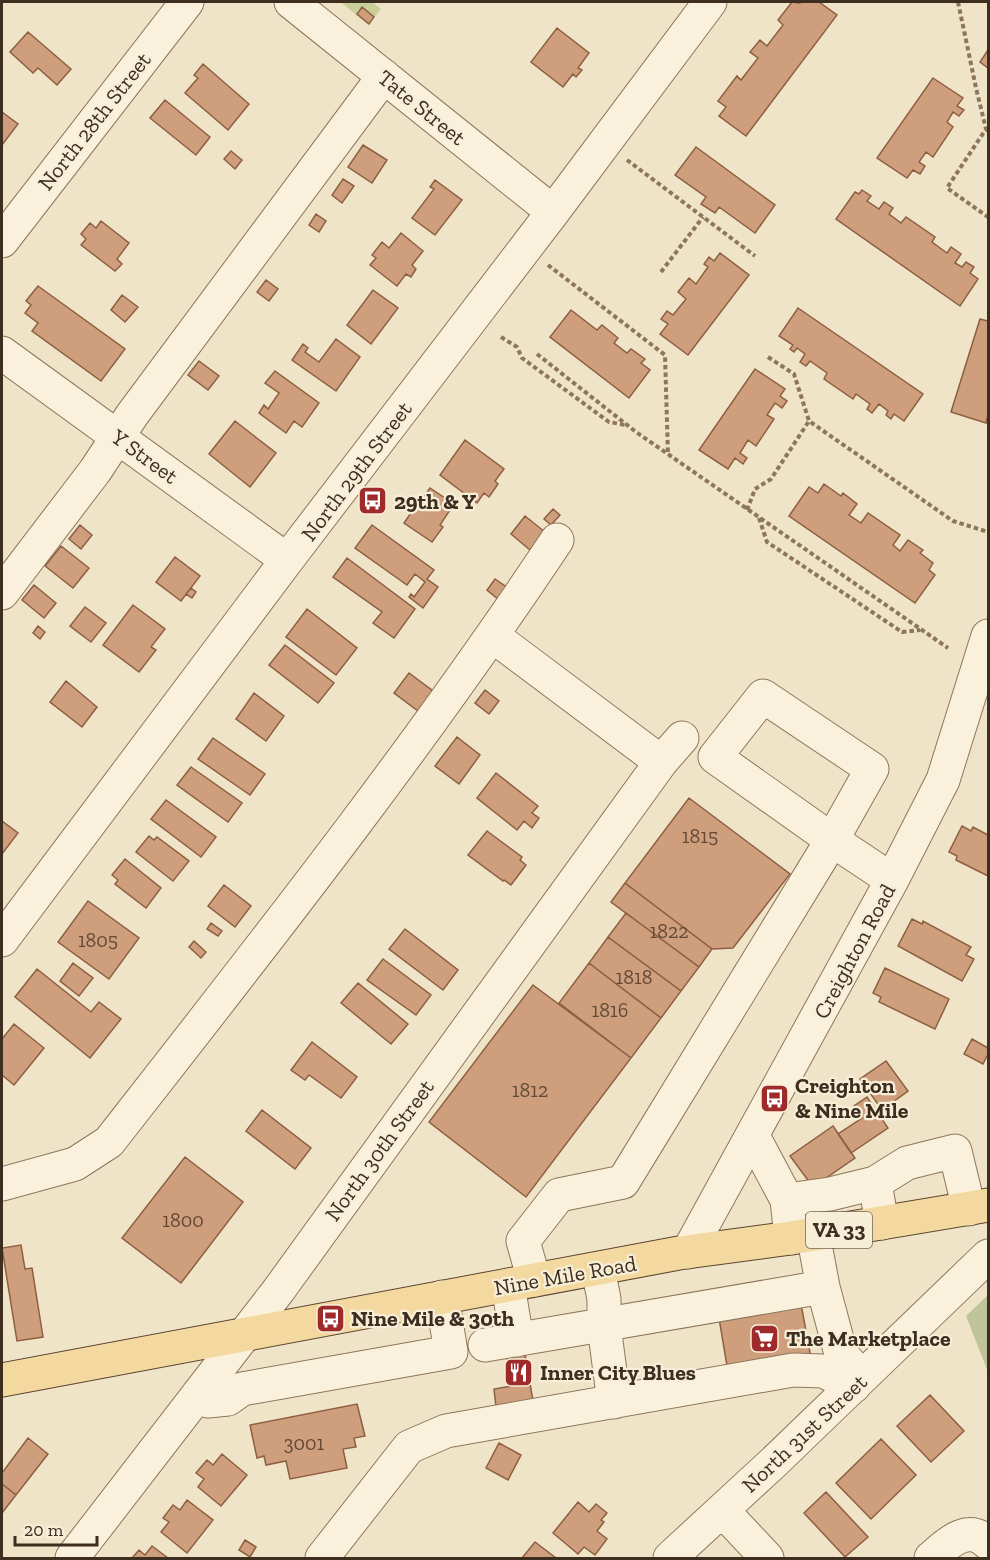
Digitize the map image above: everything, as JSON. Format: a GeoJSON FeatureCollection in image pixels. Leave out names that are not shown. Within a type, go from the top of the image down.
{"type":"FeatureCollection","features":[{"type":"Feature","properties":{"kind":"main road","name":"Nine Mile Road"},"geometry":{"type":"LineString","coordinates":[[2,1380],[688,1252],[979,1207]]}},
{"type":"Feature","properties":{"kind":"street","name":"North 28th Street"},"geometry":{"type":"LineString","coordinates":[[2,241],[187,2]]}},
{"type":"Feature","properties":{"kind":"street","name":"Tate Street"},"geometry":{"type":"LineString","coordinates":[[291,2],[553,212]]}},
{"type":"Feature","properties":{"kind":"street","name":"North 29th Street"},"geometry":{"type":"LineString","coordinates":[[2,940],[710,2]]}},
{"type":"Feature","properties":{"kind":"street"},"geometry":{"type":"LineString","coordinates":[[2,593],[384,76]]}},
{"type":"Feature","properties":{"kind":"street","name":"Y Street"},"geometry":{"type":"LineString","coordinates":[[2,353],[287,560]]}},
{"type":"Feature","properties":{"kind":"street"},"geometry":{"type":"LineString","coordinates":[[2,1184],[75,1164],[108,1142],[399,765],[493,636],[557,540]]}},
{"type":"Feature","properties":{"kind":"street","name":"North 30th Street"},"geometry":{"type":"LineString","coordinates":[[72,1558],[285,1281],[672,750],[493,636]]}},
{"type":"Feature","properties":{"kind":"street","name":"Creighton Road"},"geometry":{"type":"LineString","coordinates":[[688,1252],[892,880],[943,780],[986,653]]}},
{"type":"Feature","properties":{"kind":"street"},"geometry":{"type":"LineString","coordinates":[[517,1340],[523,1241],[559,1195],[623,1182],[832,840],[872,769],[763,696],[715,757],[832,840],[892,880]]}},
{"type":"Feature","properties":{"kind":"street"},"geometry":{"type":"LineString","coordinates":[[753,1136],[787,1200],[823,1287],[841,1354],[858,1382]]}},
{"type":"Feature","properties":{"kind":"street"},"geometry":{"type":"LineString","coordinates":[[787,1200],[830,1194],[875,1183],[907,1163],[955,1151],[979,1207]]}},
{"type":"Feature","properties":{"kind":"street"},"geometry":{"type":"LineString","coordinates":[[875,1183],[882,1223]]}},
{"type":"Feature","properties":{"kind":"street","name":"North 31st Street"},"geometry":{"type":"LineString","coordinates":[[670,1558],[858,1382],[988,1256]]}},
{"type":"Feature","properties":{"kind":"street"},"geometry":{"type":"LineString","coordinates":[[598,1269],[604,1299],[604,1326],[614,1402]]}},
{"type":"Feature","properties":{"kind":"street"},"geometry":{"type":"LineString","coordinates":[[485,1345],[823,1287]]}},
{"type":"Feature","properties":{"kind":"street"},"geometry":{"type":"LineString","coordinates":[[198,1393],[208,1401],[228,1399],[242,1389],[451,1352],[442,1297]]}},
{"type":"Feature","properties":{"kind":"street"},"geometry":{"type":"LineString","coordinates":[[322,1558],[409,1447],[446,1431],[793,1370],[824,1371],[858,1382]]}},
{"type":"Feature","properties":{"kind":"street"},"geometry":{"type":"LineString","coordinates":[[722,1510],[767,1558]]}},
{"type":"Feature","properties":{"kind":"street"},"geometry":{"type":"LineString","coordinates":[[931,1558],[952,1539],[962,1535],[974,1535],[988,1543]]}},
{"type":"Feature","properties":{"kind":"path"},"geometry":{"type":"LineString","coordinates":[[958,2],[987,130],[947,188],[988,217]]}},
{"type":"Feature","properties":{"kind":"path"},"geometry":{"type":"LineString","coordinates":[[605,143],[755,256]]}},
{"type":"Feature","properties":{"kind":"path"},"geometry":{"type":"LineString","coordinates":[[661,272],[703,217]]}},
{"type":"Feature","properties":{"kind":"path"},"geometry":{"type":"LineString","coordinates":[[526,248],[665,355],[668,455]]}},
{"type":"Feature","properties":{"kind":"path"},"geometry":{"type":"LineString","coordinates":[[501,337],[517,347],[522,358],[609,422],[627,425]]}},
{"type":"Feature","properties":{"kind":"path"},"geometry":{"type":"LineString","coordinates":[[537,354],[668,455],[948,648]]}},
{"type":"Feature","properties":{"kind":"path"},"geometry":{"type":"LineString","coordinates":[[768,357],[794,374],[809,420],[954,521],[988,532]]}},
{"type":"Feature","properties":{"kind":"path"},"geometry":{"type":"LineString","coordinates":[[747,510],[755,489],[771,479],[809,420]]}},
{"type":"Feature","properties":{"kind":"path"},"geometry":{"type":"LineString","coordinates":[[758,517],[767,542],[902,632],[920,630]]}},
{"type":"Feature","properties":{"kind":"green space"},"geometry":{"type":"Polygon","coordinates":[[[341,2],[372,2],[381,9],[368,25],[341,2]]]}},
{"type":"Feature","properties":{"kind":"green space"},"geometry":{"type":"Polygon","coordinates":[[[988,1295],[988,1372],[966,1316],[988,1295]]]}},
{"type":"Feature","properties":{"kind":"building"},"geometry":{"type":"Polygon","coordinates":[[[792,2],[819,2],[837,15],[746,136],[719,116],[726,107],[718,101],[737,76],[741,80],[758,58],[750,52],[760,40],[767,46],[783,25],[778,20],[792,2]]]}},
{"type":"Feature","properties":{"kind":"building"},"geometry":{"type":"Polygon","coordinates":[[[362,7],[374,17],[369,24],[357,14],[362,7]]]}},
{"type":"Feature","properties":{"kind":"building"},"geometry":{"type":"Polygon","coordinates":[[[557,28],[589,53],[578,68],[582,70],[576,77],[573,74],[563,87],[531,62],[557,28]]]}},
{"type":"Feature","properties":{"kind":"building"},"geometry":{"type":"Polygon","coordinates":[[[28,32],[71,69],[57,85],[38,68],[33,73],[10,52],[28,32]]]}},
{"type":"Feature","properties":{"kind":"building"},"geometry":{"type":"Polygon","coordinates":[[[988,50],[988,68],[980,62],[988,50]]]}},
{"type":"Feature","properties":{"kind":"building"},"geometry":{"type":"Polygon","coordinates":[[[203,64],[249,104],[228,130],[185,93],[198,78],[194,75],[203,64]]]}},
{"type":"Feature","properties":{"kind":"building"},"geometry":{"type":"Polygon","coordinates":[[[933,78],[963,98],[957,106],[964,110],[959,116],[953,112],[947,122],[953,127],[933,157],[926,152],[919,162],[925,166],[920,174],[913,170],[907,178],[877,158],[933,78]]]}},
{"type":"Feature","properties":{"kind":"building"},"geometry":{"type":"Polygon","coordinates":[[[165,100],[210,137],[196,155],[150,118],[165,100]]]}},
{"type":"Feature","properties":{"kind":"building"},"geometry":{"type":"Polygon","coordinates":[[[2,112],[18,124],[2,145],[2,112]]]}},
{"type":"Feature","properties":{"kind":"building"},"geometry":{"type":"Polygon","coordinates":[[[363,145],[387,160],[372,183],[348,167],[363,145]]]}},
{"type":"Feature","properties":{"kind":"building"},"geometry":{"type":"Polygon","coordinates":[[[696,147],[775,205],[755,233],[719,207],[715,213],[701,204],[706,197],[675,175],[696,147]]]}},
{"type":"Feature","properties":{"kind":"building"},"geometry":{"type":"Polygon","coordinates":[[[231,151],[242,160],[235,169],[224,159],[231,151]]]}},
{"type":"Feature","properties":{"kind":"building"},"geometry":{"type":"Polygon","coordinates":[[[343,179],[354,186],[342,203],[332,195],[343,179]]]}},
{"type":"Feature","properties":{"kind":"building"},"geometry":{"type":"Polygon","coordinates":[[[435,180],[462,200],[435,235],[412,218],[434,189],[430,187],[435,180]]]}},
{"type":"Feature","properties":{"kind":"building"},"geometry":{"type":"Polygon","coordinates":[[[862,190],[871,196],[867,201],[879,209],[884,202],[893,208],[889,214],[901,223],[906,217],[935,237],[932,242],[947,253],[951,247],[961,254],[955,263],[962,267],[966,262],[974,267],[970,273],[978,279],[960,306],[836,219],[855,192],[859,194],[862,190]]]}},
{"type":"Feature","properties":{"kind":"building"},"geometry":{"type":"Polygon","coordinates":[[[316,214],[326,221],[319,232],[309,225],[316,214]]]}},
{"type":"Feature","properties":{"kind":"building"},"geometry":{"type":"Polygon","coordinates":[[[101,221],[129,243],[117,259],[122,264],[115,271],[81,245],[86,239],[81,234],[90,223],[96,228],[101,221]]]}},
{"type":"Feature","properties":{"kind":"building"},"geometry":{"type":"Polygon","coordinates":[[[401,233],[423,251],[412,265],[416,269],[411,277],[406,274],[397,286],[370,265],[376,258],[372,255],[382,242],[389,248],[401,233]]]}},
{"type":"Feature","properties":{"kind":"building"},"geometry":{"type":"Polygon","coordinates":[[[720,253],[749,275],[688,355],[660,334],[668,324],[661,319],[667,311],[673,315],[686,299],[678,292],[689,278],[696,284],[708,267],[704,264],[709,257],[714,261],[720,253]]]}},
{"type":"Feature","properties":{"kind":"building"},"geometry":{"type":"Polygon","coordinates":[[[266,280],[278,289],[269,301],[257,292],[266,280]]]}},
{"type":"Feature","properties":{"kind":"building"},"geometry":{"type":"Polygon","coordinates":[[[38,286],[125,349],[101,381],[32,331],[38,323],[25,313],[31,305],[26,301],[38,286]]]}},
{"type":"Feature","properties":{"kind":"building"},"geometry":{"type":"Polygon","coordinates":[[[373,290],[398,308],[371,344],[347,325],[373,290]]]}},
{"type":"Feature","properties":{"kind":"building"},"geometry":{"type":"Polygon","coordinates":[[[122,295],[138,307],[125,322],[111,310],[122,295]]]}},
{"type":"Feature","properties":{"kind":"building"},"geometry":{"type":"Polygon","coordinates":[[[798,308],[923,394],[904,421],[894,414],[891,419],[886,415],[888,411],[879,404],[872,413],[867,409],[870,404],[856,394],[853,399],[824,379],[827,373],[810,361],[806,366],[800,362],[805,354],[797,348],[794,352],[790,349],[793,345],[779,336],[798,308]]]}},
{"type":"Feature","properties":{"kind":"building"},"geometry":{"type":"Polygon","coordinates":[[[571,310],[597,330],[602,325],[618,338],[614,343],[627,353],[631,349],[645,359],[641,363],[650,370],[629,398],[550,337],[571,310]]]}},
{"type":"Feature","properties":{"kind":"building"},"geometry":{"type":"Polygon","coordinates":[[[980,319],[988,321],[988,415],[986,423],[951,412],[980,319]]]}},
{"type":"Feature","properties":{"kind":"building"},"geometry":{"type":"Polygon","coordinates":[[[336,339],[360,357],[336,391],[292,360],[303,344],[308,348],[305,352],[319,362],[336,339]]]}},
{"type":"Feature","properties":{"kind":"building"},"geometry":{"type":"Polygon","coordinates":[[[199,361],[219,376],[208,390],[188,375],[199,361]]]}},
{"type":"Feature","properties":{"kind":"building"},"geometry":{"type":"Polygon","coordinates":[[[755,369],[785,389],[780,396],[787,401],[782,408],[775,403],[767,415],[774,419],[756,446],[748,440],[740,453],[747,458],[743,464],[735,458],[728,469],[699,450],[755,369]]]}},
{"type":"Feature","properties":{"kind":"building"},"geometry":{"type":"Polygon","coordinates":[[[275,371],[319,403],[302,427],[294,421],[286,433],[259,413],[264,405],[268,409],[279,393],[265,383],[275,371]]]}},
{"type":"Feature","properties":{"kind":"building"},"geometry":{"type":"Polygon","coordinates":[[[235,421],[276,453],[250,487],[209,454],[235,421]]]}},
{"type":"Feature","properties":{"kind":"building"},"geometry":{"type":"Polygon","coordinates":[[[465,440],[504,469],[495,481],[498,484],[489,497],[484,493],[477,503],[440,475],[465,440]]]}},
{"type":"Feature","properties":{"kind":"building"},"geometry":{"type":"Polygon","coordinates":[[[824,484],[841,496],[843,493],[857,504],[849,515],[861,523],[868,513],[900,535],[893,545],[900,551],[908,540],[923,550],[920,553],[933,563],[929,570],[935,575],[915,603],[789,516],[809,487],[818,493],[824,484]]]}},
{"type":"Feature","properties":{"kind":"building"},"geometry":{"type":"Polygon","coordinates":[[[430,488],[454,504],[440,525],[443,527],[432,542],[404,523],[413,510],[410,508],[415,500],[419,503],[430,488]]]}},
{"type":"Feature","properties":{"kind":"building"},"geometry":{"type":"Polygon","coordinates":[[[553,509],[560,515],[551,525],[544,519],[553,509]]]}},
{"type":"Feature","properties":{"kind":"building"},"geometry":{"type":"Polygon","coordinates":[[[525,516],[545,532],[530,550],[511,534],[525,516]]]}},
{"type":"Feature","properties":{"kind":"building"},"geometry":{"type":"Polygon","coordinates":[[[80,525],[92,535],[81,549],[69,539],[80,525]]]}},
{"type":"Feature","properties":{"kind":"building"},"geometry":{"type":"Polygon","coordinates":[[[372,525],[434,570],[427,579],[438,587],[423,608],[409,597],[411,594],[414,597],[425,582],[415,574],[407,585],[355,548],[372,525]]]}},
{"type":"Feature","properties":{"kind":"building"},"geometry":{"type":"Polygon","coordinates":[[[61,546],[89,568],[73,588],[45,566],[61,546]]]}},
{"type":"Feature","properties":{"kind":"building"},"geometry":{"type":"Polygon","coordinates":[[[175,557],[200,576],[181,601],[156,582],[175,557]]]}},
{"type":"Feature","properties":{"kind":"building"},"geometry":{"type":"Polygon","coordinates":[[[347,558],[415,609],[394,638],[373,623],[382,612],[333,577],[347,558]]]}},
{"type":"Feature","properties":{"kind":"building"},"geometry":{"type":"Polygon","coordinates":[[[495,579],[508,588],[499,600],[487,590],[495,579]]]}},
{"type":"Feature","properties":{"kind":"building"},"geometry":{"type":"Polygon","coordinates":[[[34,585],[56,603],[44,618],[22,600],[34,585]]]}},
{"type":"Feature","properties":{"kind":"building"},"geometry":{"type":"Polygon","coordinates":[[[191,588],[196,592],[192,598],[186,594],[191,588]]]}},
{"type":"Feature","properties":{"kind":"building"},"geometry":{"type":"Polygon","coordinates":[[[133,605],[165,629],[151,647],[156,650],[139,672],[103,645],[133,605]]]}},
{"type":"Feature","properties":{"kind":"building"},"geometry":{"type":"Polygon","coordinates":[[[85,607],[106,623],[91,642],[70,626],[85,607]]]}},
{"type":"Feature","properties":{"kind":"building"},"geometry":{"type":"Polygon","coordinates":[[[307,609],[357,648],[336,675],[286,637],[307,609]]]}},
{"type":"Feature","properties":{"kind":"building"},"geometry":{"type":"Polygon","coordinates":[[[38,626],[45,632],[40,639],[33,633],[38,626]]]}},
{"type":"Feature","properties":{"kind":"building"},"geometry":{"type":"Polygon","coordinates":[[[285,645],[334,683],[318,703],[269,665],[285,645]]]}},
{"type":"Feature","properties":{"kind":"building"},"geometry":{"type":"Polygon","coordinates":[[[409,673],[433,691],[418,711],[394,693],[409,673]]]}},
{"type":"Feature","properties":{"kind":"building"},"geometry":{"type":"Polygon","coordinates":[[[66,681],[97,707],[82,727],[50,702],[66,681]]]}},
{"type":"Feature","properties":{"kind":"building"},"geometry":{"type":"Polygon","coordinates":[[[485,690],[499,701],[489,714],[475,703],[485,690]]]}},
{"type":"Feature","properties":{"kind":"building"},"geometry":{"type":"Polygon","coordinates":[[[254,693],[284,716],[266,741],[236,719],[254,693]]]}},
{"type":"Feature","properties":{"kind":"building"},"geometry":{"type":"Polygon","coordinates":[[[457,737],[480,755],[459,784],[435,766],[457,737]]]}},
{"type":"Feature","properties":{"kind":"building"},"geometry":{"type":"Polygon","coordinates":[[[213,738],[265,774],[250,795],[198,759],[213,738]]]}},
{"type":"Feature","properties":{"kind":"building"},"geometry":{"type":"Polygon","coordinates":[[[191,767],[242,803],[228,822],[177,785],[191,767]]]}},
{"type":"Feature","properties":{"kind":"building"},"geometry":{"type":"Polygon","coordinates":[[[496,773],[538,806],[532,813],[539,818],[532,828],[524,821],[517,830],[477,798],[496,773]]]}},
{"type":"Feature","properties":{"kind":"building"},"geometry":{"type":"Polygon","coordinates":[[[689,798],[790,874],[733,948],[712,949],[625,883],[689,798]]]}},
{"type":"Feature","properties":{"kind":"building"},"geometry":{"type":"Polygon","coordinates":[[[166,800],[216,837],[201,857],[151,819],[166,800]]]}},
{"type":"Feature","properties":{"kind":"building"},"geometry":{"type":"Polygon","coordinates":[[[2,821],[18,833],[2,854],[2,821]]]}},
{"type":"Feature","properties":{"kind":"building"},"geometry":{"type":"Polygon","coordinates":[[[962,826],[971,831],[973,827],[988,835],[988,876],[956,860],[957,856],[949,852],[962,826]]]}},
{"type":"Feature","properties":{"kind":"building"},"geometry":{"type":"Polygon","coordinates":[[[487,831],[522,857],[520,860],[526,865],[511,885],[468,855],[487,831]]]}},
{"type":"Feature","properties":{"kind":"building"},"geometry":{"type":"Polygon","coordinates":[[[149,836],[154,840],[157,837],[189,861],[173,881],[136,852],[149,836]]]}},
{"type":"Feature","properties":{"kind":"building"},"geometry":{"type":"Polygon","coordinates":[[[125,859],[161,888],[146,908],[115,884],[118,880],[112,875],[125,859]]]}},
{"type":"Feature","properties":{"kind":"building"},"geometry":{"type":"Polygon","coordinates":[[[625,883],[712,949],[699,967],[611,902],[625,883]]]}},
{"type":"Feature","properties":{"kind":"building"},"geometry":{"type":"Polygon","coordinates":[[[224,885],[251,906],[235,927],[208,906],[224,885]]]}},
{"type":"Feature","properties":{"kind":"building"},"geometry":{"type":"Polygon","coordinates":[[[88,901],[139,938],[109,979],[58,942],[88,901]]]}},
{"type":"Feature","properties":{"kind":"building"},"geometry":{"type":"Polygon","coordinates":[[[626,913],[699,967],[681,991],[608,937],[626,913]]]}},
{"type":"Feature","properties":{"kind":"building"},"geometry":{"type":"Polygon","coordinates":[[[912,919],[922,924],[923,921],[971,947],[966,955],[974,959],[962,981],[898,946],[912,919]]]}},
{"type":"Feature","properties":{"kind":"building"},"geometry":{"type":"Polygon","coordinates":[[[211,923],[222,931],[218,936],[207,929],[211,923]]]}},
{"type":"Feature","properties":{"kind":"building"},"geometry":{"type":"Polygon","coordinates":[[[405,929],[458,970],[443,990],[389,949],[405,929]]]}},
{"type":"Feature","properties":{"kind":"building"},"geometry":{"type":"Polygon","coordinates":[[[608,937],[681,991],[661,1018],[589,963],[608,937]]]}},
{"type":"Feature","properties":{"kind":"building"},"geometry":{"type":"Polygon","coordinates":[[[194,941],[206,952],[201,958],[189,947],[194,941]]]}},
{"type":"Feature","properties":{"kind":"building"},"geometry":{"type":"Polygon","coordinates":[[[383,959],[431,995],[416,1015],[367,980],[383,959]]]}},
{"type":"Feature","properties":{"kind":"building"},"geometry":{"type":"Polygon","coordinates":[[[73,963],[93,978],[79,996],[60,981],[73,963]]]}},
{"type":"Feature","properties":{"kind":"building"},"geometry":{"type":"Polygon","coordinates":[[[589,963],[661,1018],[631,1058],[559,1003],[589,963]]]}},
{"type":"Feature","properties":{"kind":"building"},"geometry":{"type":"Polygon","coordinates":[[[885,968],[949,999],[935,1029],[879,1002],[881,997],[873,993],[885,968]]]}},
{"type":"Feature","properties":{"kind":"building"},"geometry":{"type":"Polygon","coordinates":[[[37,969],[91,1012],[99,1002],[121,1019],[90,1058],[15,997],[37,969]]]}},
{"type":"Feature","properties":{"kind":"building"},"geometry":{"type":"Polygon","coordinates":[[[358,983],[408,1024],[391,1044],[341,1003],[358,983]]]}},
{"type":"Feature","properties":{"kind":"building"},"geometry":{"type":"Polygon","coordinates":[[[533,985],[631,1058],[526,1197],[429,1122],[533,985]]]}},
{"type":"Feature","properties":{"kind":"building"},"geometry":{"type":"Polygon","coordinates":[[[14,1024],[44,1048],[14,1085],[2,1075],[2,1039],[14,1024]]]}},
{"type":"Feature","properties":{"kind":"building"},"geometry":{"type":"Polygon","coordinates":[[[972,1039],[988,1048],[983,1064],[964,1054],[972,1039]]]}},
{"type":"Feature","properties":{"kind":"building"},"geometry":{"type":"Polygon","coordinates":[[[312,1042],[357,1077],[341,1098],[309,1075],[305,1080],[291,1070],[312,1042]]]}},
{"type":"Feature","properties":{"kind":"building"},"geometry":{"type":"Polygon","coordinates":[[[886,1061],[908,1091],[882,1110],[860,1079],[886,1061]]]}},
{"type":"Feature","properties":{"kind":"building"},"geometry":{"type":"Polygon","coordinates":[[[867,1097],[888,1128],[851,1153],[838,1134],[862,1118],[854,1106],[867,1097]]]}},
{"type":"Feature","properties":{"kind":"building"},"geometry":{"type":"Polygon","coordinates":[[[262,1110],[311,1148],[295,1169],[246,1131],[262,1110]]]}},
{"type":"Feature","properties":{"kind":"building"},"geometry":{"type":"Polygon","coordinates":[[[833,1126],[855,1158],[813,1187],[790,1156],[833,1126]]]}},
{"type":"Feature","properties":{"kind":"building"},"geometry":{"type":"Polygon","coordinates":[[[185,1157],[243,1202],[181,1283],[122,1238],[185,1157]]]}},
{"type":"Feature","properties":{"kind":"building"},"geometry":{"type":"Polygon","coordinates":[[[21,1245],[25,1269],[32,1268],[43,1337],[17,1341],[2,1248],[21,1245]]]}},
{"type":"Feature","properties":{"kind":"building","name":"The Marketplace"},"geometry":{"type":"Polygon","coordinates":[[[801,1304],[811,1358],[728,1372],[719,1318],[801,1304]]]}},
{"type":"Feature","properties":{"kind":"building","name":"Inner City Blues"},"geometry":{"type":"Polygon","coordinates":[[[525,1354],[533,1401],[496,1407],[494,1389],[512,1386],[507,1357],[525,1354]]]}},
{"type":"Feature","properties":{"kind":"building"},"geometry":{"type":"Polygon","coordinates":[[[930,1395],[964,1431],[931,1462],[897,1426],[930,1395]]]}},
{"type":"Feature","properties":{"kind":"building"},"geometry":{"type":"Polygon","coordinates":[[[357,1404],[365,1436],[354,1438],[356,1447],[343,1449],[347,1468],[290,1479],[286,1461],[266,1465],[264,1456],[257,1458],[250,1425],[357,1404]]]}},
{"type":"Feature","properties":{"kind":"building"},"geometry":{"type":"Polygon","coordinates":[[[28,1438],[48,1454],[16,1495],[2,1484],[2,1473],[28,1438]]]}},
{"type":"Feature","properties":{"kind":"building"},"geometry":{"type":"Polygon","coordinates":[[[881,1439],[916,1475],[871,1519],[836,1483],[881,1439]]]}},
{"type":"Feature","properties":{"kind":"building"},"geometry":{"type":"Polygon","coordinates":[[[499,1443],[521,1455],[508,1480],[486,1468],[499,1443]]]}},
{"type":"Feature","properties":{"kind":"building"},"geometry":{"type":"Polygon","coordinates":[[[222,1454],[247,1475],[221,1506],[198,1487],[204,1479],[196,1473],[207,1460],[213,1465],[222,1454]]]}},
{"type":"Feature","properties":{"kind":"building"},"geometry":{"type":"Polygon","coordinates":[[[2,1484],[16,1495],[2,1513],[2,1484]]]}},
{"type":"Feature","properties":{"kind":"building"},"geometry":{"type":"Polygon","coordinates":[[[826,1492],[868,1537],[845,1557],[804,1513],[826,1492]]]}},
{"type":"Feature","properties":{"kind":"building"},"geometry":{"type":"Polygon","coordinates":[[[187,1500],[213,1520],[187,1553],[161,1532],[169,1522],[163,1518],[173,1505],[180,1510],[187,1500]]]}},
{"type":"Feature","properties":{"kind":"building"},"geometry":{"type":"Polygon","coordinates":[[[578,1502],[589,1512],[596,1504],[607,1513],[601,1520],[604,1522],[597,1531],[607,1539],[595,1555],[584,1547],[578,1554],[553,1533],[578,1502]]]}},
{"type":"Feature","properties":{"kind":"building"},"geometry":{"type":"Polygon","coordinates":[[[245,1540],[256,1547],[250,1557],[239,1550],[245,1540]]]}},
{"type":"Feature","properties":{"kind":"building"},"geometry":{"type":"Polygon","coordinates":[[[535,1542],[556,1558],[522,1558],[535,1542]]]}},
{"type":"Feature","properties":{"kind":"building"},"geometry":{"type":"Polygon","coordinates":[[[152,1546],[168,1558],[132,1558],[139,1550],[145,1555],[152,1546]]]}},
{"type":"Feature","properties":{"kind":"place","name":"29th & Y"},"geometry":{"type":"Point","coordinates":[373,501]}},
{"type":"Feature","properties":{"kind":"place","name":"Creighton & Nine Mile"},"geometry":{"type":"Point","coordinates":[774,1098]}},
{"type":"Feature","properties":{"kind":"place","name":"Nine Mile & 30th"},"geometry":{"type":"Point","coordinates":[330,1318]}},
{"type":"Feature","properties":{"kind":"place","name":"The Marketplace"},"geometry":{"type":"Point","coordinates":[765,1338]}},
{"type":"Feature","properties":{"kind":"place","name":"Inner City Blues"},"geometry":{"type":"Point","coordinates":[519,1372]}}]}
